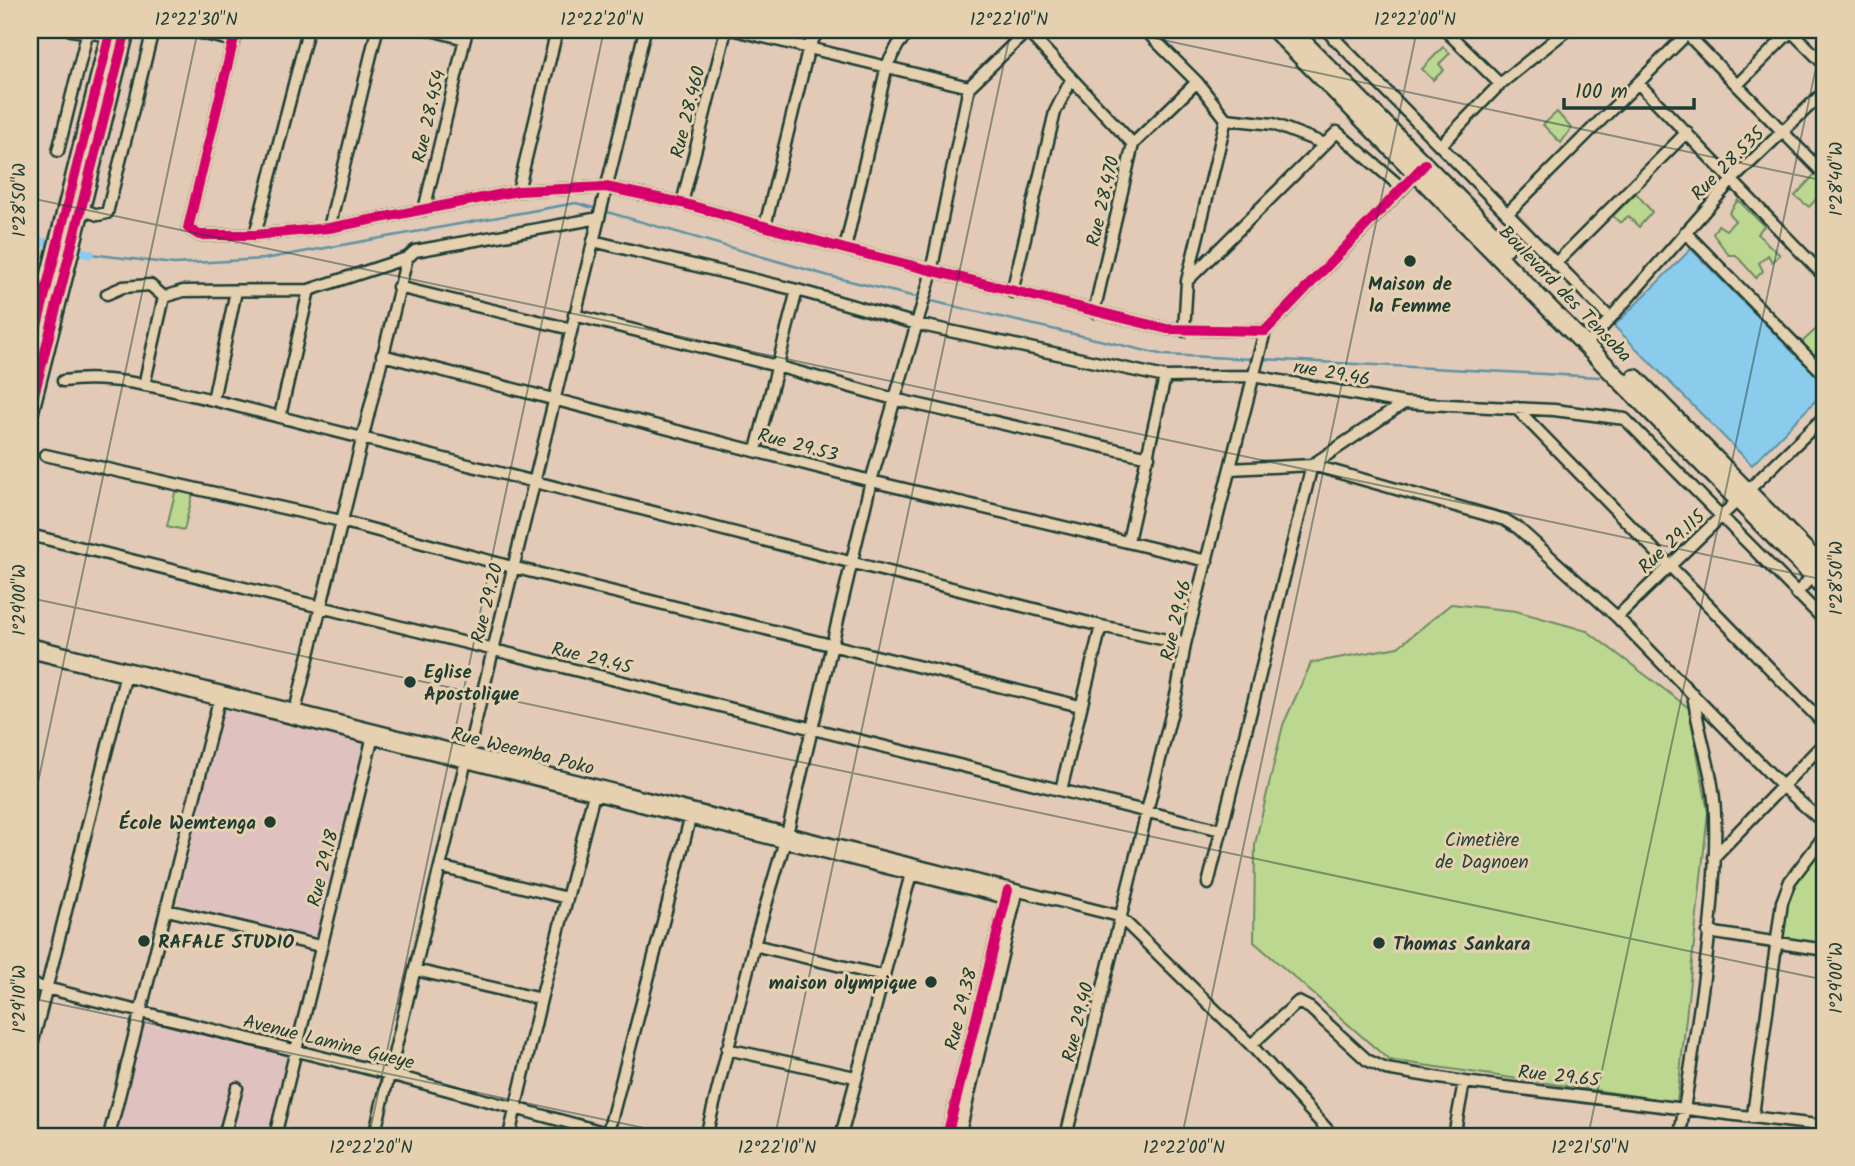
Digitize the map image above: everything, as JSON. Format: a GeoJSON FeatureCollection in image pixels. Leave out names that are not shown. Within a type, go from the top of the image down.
{"type":"FeatureCollection","features":[{"type":"Feature","properties":{"kind":"main road","name":"Boulevard des Tensoba"},"geometry":{"type":"LineString","coordinates":[[1275,30],[1594,337],[1744,496]]}},
{"type":"Feature","properties":{"kind":"main road","name":"Boulevard des Tensoba"},"geometry":{"type":"LineString","coordinates":[[1291,30],[1421,168],[1819,573],[1825,588]]}},
{"type":"Feature","properties":{"kind":"main road"},"geometry":{"type":"LineString","coordinates":[[70,226],[81,209],[118,34]]}},
{"type":"Feature","properties":{"kind":"main road"},"geometry":{"type":"LineString","coordinates":[[30,354],[60,263],[118,34]]}},
{"type":"Feature","properties":{"kind":"main road"},"geometry":{"type":"LineString","coordinates":[[30,411],[60,263]]}},
{"type":"Feature","properties":{"kind":"street"},"geometry":{"type":"LineString","coordinates":[[71,30],[118,34]]}},
{"type":"Feature","properties":{"kind":"street"},"geometry":{"type":"LineString","coordinates":[[81,209],[98,215],[107,213],[153,30]]}},
{"type":"Feature","properties":{"kind":"street"},"geometry":{"type":"LineString","coordinates":[[188,30],[234,41]]}},
{"type":"Feature","properties":{"kind":"street"},"geometry":{"type":"LineString","coordinates":[[236,30],[188,228],[198,235],[254,235],[329,228],[518,191],[606,187],[682,203],[845,250],[1094,312],[1184,331],[1265,331],[1421,168]]}},
{"type":"Feature","properties":{"kind":"street"},"geometry":{"type":"LineString","coordinates":[[254,235],[308,30]]}},
{"type":"Feature","properties":{"kind":"street"},"geometry":{"type":"LineString","coordinates":[[329,228],[377,30]]}},
{"type":"Feature","properties":{"kind":"street"},"geometry":{"type":"LineString","coordinates":[[430,30],[466,34]]}},
{"type":"Feature","properties":{"kind":"street"},"geometry":{"type":"LineString","coordinates":[[518,191],[557,30]]}},
{"type":"Feature","properties":{"kind":"street"},"geometry":{"type":"LineString","coordinates":[[164,297],[183,291],[236,291],[258,288],[309,290],[407,258],[415,251],[599,217],[645,30]]}},
{"type":"Feature","properties":{"kind":"street","name":"Rue 28.460"},"geometry":{"type":"LineString","coordinates":[[682,203],[726,30]]}},
{"type":"Feature","properties":{"kind":"street"},"geometry":{"type":"LineString","coordinates":[[735,30],[969,87]]}},
{"type":"Feature","properties":{"kind":"street"},"geometry":{"type":"LineString","coordinates":[[765,226],[809,47],[819,30]]}},
{"type":"Feature","properties":{"kind":"street"},"geometry":{"type":"LineString","coordinates":[[845,250],[887,65],[910,30]]}},
{"type":"Feature","properties":{"kind":"street"},"geometry":{"type":"LineString","coordinates":[[706,1136],[754,945],[785,838],[871,481],[929,282],[969,87],[1027,30],[1133,144]]}},
{"type":"Feature","properties":{"kind":"street"},"geometry":{"type":"LineString","coordinates":[[1145,30],[1197,82],[1226,119],[1273,124],[1325,144]]}},
{"type":"Feature","properties":{"kind":"street"},"geometry":{"type":"LineString","coordinates":[[1326,30],[1609,317]]}},
{"type":"Feature","properties":{"kind":"street"},"geometry":{"type":"LineString","coordinates":[[1334,39],[1343,30]]}},
{"type":"Feature","properties":{"kind":"street"},"geometry":{"type":"LineString","coordinates":[[1440,146],[1500,84],[1567,30]]}},
{"type":"Feature","properties":{"kind":"street"},"geometry":{"type":"LineString","coordinates":[[1738,84],[1792,30],[1825,65]]}},
{"type":"Feature","properties":{"kind":"street"},"geometry":{"type":"LineString","coordinates":[[58,151],[87,31]]}},
{"type":"Feature","properties":{"kind":"street"},"geometry":{"type":"LineString","coordinates":[[1507,214],[1687,31],[1825,175]]}},
{"type":"Feature","properties":{"kind":"street"},"geometry":{"type":"LineString","coordinates":[[1452,32],[1500,84]]}},
{"type":"Feature","properties":{"kind":"street","name":"Rue 28.454"},"geometry":{"type":"LineString","coordinates":[[424,210],[466,34]]}},
{"type":"Feature","properties":{"kind":"street"},"geometry":{"type":"LineString","coordinates":[[1012,292],[1055,113],[1071,80]]}},
{"type":"Feature","properties":{"kind":"street","name":"Rue 28.470"},"geometry":{"type":"LineString","coordinates":[[1094,312],[1133,144],[1197,82]]}},
{"type":"Feature","properties":{"kind":"street"},"geometry":{"type":"LineString","coordinates":[[1638,83],[1825,277]]}},
{"type":"Feature","properties":{"kind":"street","name":"Rue 28.535"},"geometry":{"type":"LineString","coordinates":[[1594,337],[1732,180],[1825,90]]}},
{"type":"Feature","properties":{"kind":"street"},"geometry":{"type":"LineString","coordinates":[[1184,331],[1187,281],[1226,119]]}},
{"type":"Feature","properties":{"kind":"street"},"geometry":{"type":"LineString","coordinates":[[1187,281],[1339,132],[1402,188]]}},
{"type":"Feature","properties":{"kind":"street"},"geometry":{"type":"LineString","coordinates":[[1555,264],[1686,132]]}},
{"type":"Feature","properties":{"kind":"street","name":"Rue 29.20"},"geometry":{"type":"LineString","coordinates":[[374,1136],[599,217]]}},
{"type":"Feature","properties":{"kind":"street"},"geometry":{"type":"LineString","coordinates":[[1685,232],[1825,375]]}},
{"type":"Feature","properties":{"kind":"street","name":"rue 29.46"},"geometry":{"type":"LineString","coordinates":[[593,242],[918,321],[1165,377],[1253,376],[1404,402],[1515,407],[1625,419],[1825,621]]}},
{"type":"Feature","properties":{"kind":"street"},"geometry":{"type":"LineString","coordinates":[[295,711],[407,258]]}},
{"type":"Feature","properties":{"kind":"street"},"geometry":{"type":"LineString","coordinates":[[107,294],[123,287],[150,285],[164,297]]}},
{"type":"Feature","properties":{"kind":"street"},"geometry":{"type":"LineString","coordinates":[[398,287],[570,329]]}},
{"type":"Feature","properties":{"kind":"street"},"geometry":{"type":"LineString","coordinates":[[279,416],[309,290]]}},
{"type":"Feature","properties":{"kind":"street"},"geometry":{"type":"LineString","coordinates":[[757,450],[797,290]]}},
{"type":"Feature","properties":{"kind":"street"},"geometry":{"type":"LineString","coordinates":[[213,400],[236,291]]}},
{"type":"Feature","properties":{"kind":"street"},"geometry":{"type":"LineString","coordinates":[[144,385],[164,297]]}},
{"type":"Feature","properties":{"kind":"street"},"geometry":{"type":"LineString","coordinates":[[574,315],[777,366],[894,399],[1149,457]]}},
{"type":"Feature","properties":{"kind":"street","name":"Rue 29.46"},"geometry":{"type":"LineString","coordinates":[[1119,916],[1265,331]]}},
{"type":"Feature","properties":{"kind":"street","name":"Rue 29.53"},"geometry":{"type":"LineString","coordinates":[[382,355],[871,481],[1207,561]]}},
{"type":"Feature","properties":{"kind":"street"},"geometry":{"type":"LineString","coordinates":[[1128,541],[1165,377]]}},
{"type":"Feature","properties":{"kind":"street"},"geometry":{"type":"LineString","coordinates":[[63,381],[91,378],[144,385],[213,400],[1101,626],[1185,644]]}},
{"type":"Feature","properties":{"kind":"street"},"geometry":{"type":"LineString","coordinates":[[1208,884],[1312,465],[1404,402]]}},
{"type":"Feature","properties":{"kind":"street"},"geometry":{"type":"LineString","coordinates":[[1515,407],[1825,725]]}},
{"type":"Feature","properties":{"kind":"street","name":"Rue 29.115"},"geometry":{"type":"LineString","coordinates":[[1617,617],[1823,422]]}},
{"type":"Feature","properties":{"kind":"street"},"geometry":{"type":"LineString","coordinates":[[45,455],[341,521],[512,567],[1080,706]]}},
{"type":"Feature","properties":{"kind":"street"},"geometry":{"type":"LineString","coordinates":[[1230,469],[1312,465],[1505,520],[1518,528],[1617,617],[1782,786],[1825,824]]}},
{"type":"Feature","properties":{"kind":"street","name":"Rue 29.45"},"geometry":{"type":"LineString","coordinates":[[30,535],[1221,830]]}},
{"type":"Feature","properties":{"kind":"street"},"geometry":{"type":"LineString","coordinates":[[1796,594],[1819,573]]}},
{"type":"Feature","properties":{"kind":"street"},"geometry":{"type":"LineString","coordinates":[[1061,790],[1101,626]]}},
{"type":"Feature","properties":{"kind":"street","name":"Rue Weemba Poko"},"geometry":{"type":"LineString","coordinates":[[30,644],[220,696],[912,870],[1119,916]]}},
{"type":"Feature","properties":{"kind":"street","name":"Rue Weemba Poko"},"geometry":{"type":"LineString","coordinates":[[30,652],[127,672]]}},
{"type":"Feature","properties":{"kind":"street"},"geometry":{"type":"LineString","coordinates":[[30,1053],[127,672]]}},
{"type":"Feature","properties":{"kind":"street"},"geometry":{"type":"LineString","coordinates":[[1680,1136],[1708,932],[1714,857],[1714,798],[1693,694]]}},
{"type":"Feature","properties":{"kind":"street"},"geometry":{"type":"LineString","coordinates":[[109,1136],[220,696]]}},
{"type":"Feature","properties":{"kind":"street","name":"Rue Weemba Poko"},"geometry":{"type":"LineString","coordinates":[[220,696],[295,711],[374,734]]}},
{"type":"Feature","properties":{"kind":"street","name":"Rue 29.18"},"geometry":{"type":"LineString","coordinates":[[275,1136],[374,734]]}},
{"type":"Feature","properties":{"kind":"street"},"geometry":{"type":"LineString","coordinates":[[1714,857],[1825,741]]}},
{"type":"Feature","properties":{"kind":"street"},"geometry":{"type":"LineString","coordinates":[[509,1136],[595,790]]}},
{"type":"Feature","properties":{"kind":"street"},"geometry":{"type":"LineString","coordinates":[[611,1135],[691,814]]}},
{"type":"Feature","properties":{"kind":"street"},"geometry":{"type":"LineString","coordinates":[[1752,1115],[1775,940],[1787,887],[1825,835]]}},
{"type":"Feature","properties":{"kind":"street"},"geometry":{"type":"LineString","coordinates":[[440,867],[567,898]]}},
{"type":"Feature","properties":{"kind":"street"},"geometry":{"type":"LineString","coordinates":[[841,1136],[912,870]]}},
{"type":"Feature","properties":{"kind":"street"},"geometry":{"type":"LineString","coordinates":[[959,1136],[1010,893]]}},
{"type":"Feature","properties":{"kind":"street","name":"Rue 29.38"},"geometry":{"type":"LineString","coordinates":[[947,1136],[1010,893]]}},
{"type":"Feature","properties":{"kind":"street"},"geometry":{"type":"LineString","coordinates":[[167,910],[320,946]]}},
{"type":"Feature","properties":{"kind":"street"},"geometry":{"type":"LineString","coordinates":[[1119,916],[1251,1045],[1333,1136]]}},
{"type":"Feature","properties":{"kind":"street","name":"Rue 29.40"},"geometry":{"type":"LineString","coordinates":[[1066,1136],[1097,1020],[1119,916]]}},
{"type":"Feature","properties":{"kind":"street"},"geometry":{"type":"LineString","coordinates":[[1708,932],[1775,940],[1825,950]]}},
{"type":"Feature","properties":{"kind":"street"},"geometry":{"type":"LineString","coordinates":[[754,945],[883,976]]}},
{"type":"Feature","properties":{"kind":"street"},"geometry":{"type":"LineString","coordinates":[[415,970],[541,999]]}},
{"type":"Feature","properties":{"kind":"street","name":"Avenue Lamine Gueye"},"geometry":{"type":"LineString","coordinates":[[30,984],[516,1107],[611,1135]]}},
{"type":"Feature","properties":{"kind":"street","name":"Rue 29.65"},"geometry":{"type":"LineString","coordinates":[[1251,1045],[1294,1002],[1310,1007],[1374,1064],[1464,1082],[1684,1106],[1825,1126]]}},
{"type":"Feature","properties":{"kind":"street"},"geometry":{"type":"LineString","coordinates":[[727,1048],[855,1077]]}},
{"type":"Feature","properties":{"kind":"street"},"geometry":{"type":"LineString","coordinates":[[1454,1136],[1464,1082]]}},
{"type":"Feature","properties":{"kind":"street"},"geometry":{"type":"LineString","coordinates":[[223,1136],[237,1088]]}},
{"type":"Feature","properties":{"kind":"shaded area","name":"École Wemtenga"},"geometry":{"type":"Polygon","coordinates":[[[223,703],[364,738],[315,938],[178,907],[223,703]]]}},
{"type":"Feature","properties":{"kind":"shaded area"},"geometry":{"type":"Polygon","coordinates":[[[144,1020],[290,1056],[271,1136],[114,1136],[144,1020]]]}},
{"type":"Feature","properties":{"kind":"green space"},"geometry":{"type":"Polygon","coordinates":[[[1443,47],[1450,53],[1439,64],[1444,70],[1433,80],[1422,69],[1443,47]]]}},
{"type":"Feature","properties":{"kind":"green space"},"geometry":{"type":"Polygon","coordinates":[[[1557,112],[1571,128],[1561,143],[1543,125],[1557,112]]]}},
{"type":"Feature","properties":{"kind":"green space"},"geometry":{"type":"Polygon","coordinates":[[[1815,174],[1821,182],[1817,189],[1821,194],[1809,207],[1795,196],[1815,174]]]}},
{"type":"Feature","properties":{"kind":"green space"},"geometry":{"type":"Polygon","coordinates":[[[1636,193],[1652,212],[1639,227],[1628,216],[1620,223],[1613,216],[1636,193]]]}},
{"type":"Feature","properties":{"kind":"green space"},"geometry":{"type":"Polygon","coordinates":[[[1738,200],[1764,226],[1757,234],[1780,255],[1772,262],[1768,255],[1759,263],[1763,271],[1756,278],[1736,255],[1729,255],[1713,234],[1718,225],[1726,230],[1735,221],[1729,213],[1738,200]]]}},
{"type":"Feature","properties":{"kind":"green space"},"geometry":{"type":"Polygon","coordinates":[[[1825,321],[1825,367],[1801,343],[1825,321]]]}},
{"type":"Feature","properties":{"kind":"green space"},"geometry":{"type":"Polygon","coordinates":[[[176,489],[193,493],[184,530],[167,526],[176,489]]]}},
{"type":"Feature","properties":{"kind":"green space","name":"Cimetière de Dagnoen"},"geometry":{"type":"Polygon","coordinates":[[[1451,604],[1516,611],[1587,631],[1689,708],[1708,812],[1677,1102],[1389,1060],[1254,942],[1255,844],[1283,725],[1311,663],[1398,647],[1451,604]]]}},
{"type":"Feature","properties":{"kind":"green space"},"geometry":{"type":"Polygon","coordinates":[[[1825,839],[1825,948],[1778,936],[1788,887],[1825,839]]]}},
{"type":"Feature","properties":{"kind":"water"},"geometry":{"type":"Polygon","coordinates":[[[1691,249],[1825,384],[1825,391],[1752,465],[1614,326],[1691,249]]]}},
{"type":"Feature","properties":{"kind":"waterway"},"geometry":{"type":"LineString","coordinates":[[90,210],[135,30]]}},
{"type":"Feature","properties":{"kind":"waterway"},"geometry":{"type":"LineString","coordinates":[[90,254],[174,264],[264,259],[576,203],[829,276],[920,298]]}},
{"type":"Feature","properties":{"kind":"waterway"},"geometry":{"type":"LineString","coordinates":[[30,447],[88,216]]}},
{"type":"Feature","properties":{"kind":"waterway"},"geometry":{"type":"LineString","coordinates":[[30,239],[90,254]]}},
{"type":"Feature","properties":{"kind":"waterway"},"geometry":{"type":"LineString","coordinates":[[927,300],[1164,355],[1253,359]]}},
{"type":"Feature","properties":{"kind":"waterway"},"geometry":{"type":"LineString","coordinates":[[1260,359],[1599,377]]}},
{"type":"Feature","properties":{"kind":"cycle path"},"geometry":{"type":"LineString","coordinates":[[30,354],[111,30]]}},
{"type":"Feature","properties":{"kind":"cycle path"},"geometry":{"type":"LineString","coordinates":[[30,411],[126,30]]}},
{"type":"Feature","properties":{"kind":"cycle path"},"geometry":{"type":"LineString","coordinates":[[236,30],[188,228],[199,235],[255,235],[329,228],[518,191],[606,187],[682,203],[845,249],[1167,329],[1265,331],[1425,164]]}},
{"type":"Feature","properties":{"kind":"cycle path"},"geometry":{"type":"LineString","coordinates":[[947,1136],[1008,890]]}},
{"type":"Feature","properties":{"kind":"place","name":"Maison de la Femme"},"geometry":{"type":"Point","coordinates":[1410,261]}},
{"type":"Feature","properties":{"kind":"place","name":"Eglise Apostolique"},"geometry":{"type":"Point","coordinates":[410,682]}},
{"type":"Feature","properties":{"kind":"place","name":"École Wemtenga"},"geometry":{"type":"Point","coordinates":[270,822]}},
{"type":"Feature","properties":{"kind":"place","name":"RAFALE STUDIO"},"geometry":{"type":"Point","coordinates":[144,941]}},
{"type":"Feature","properties":{"kind":"place","name":"Thomas Sankara"},"geometry":{"type":"Point","coordinates":[1379,943]}},
{"type":"Feature","properties":{"kind":"place","name":"maison olympique"},"geometry":{"type":"Point","coordinates":[931,982]}}]}
